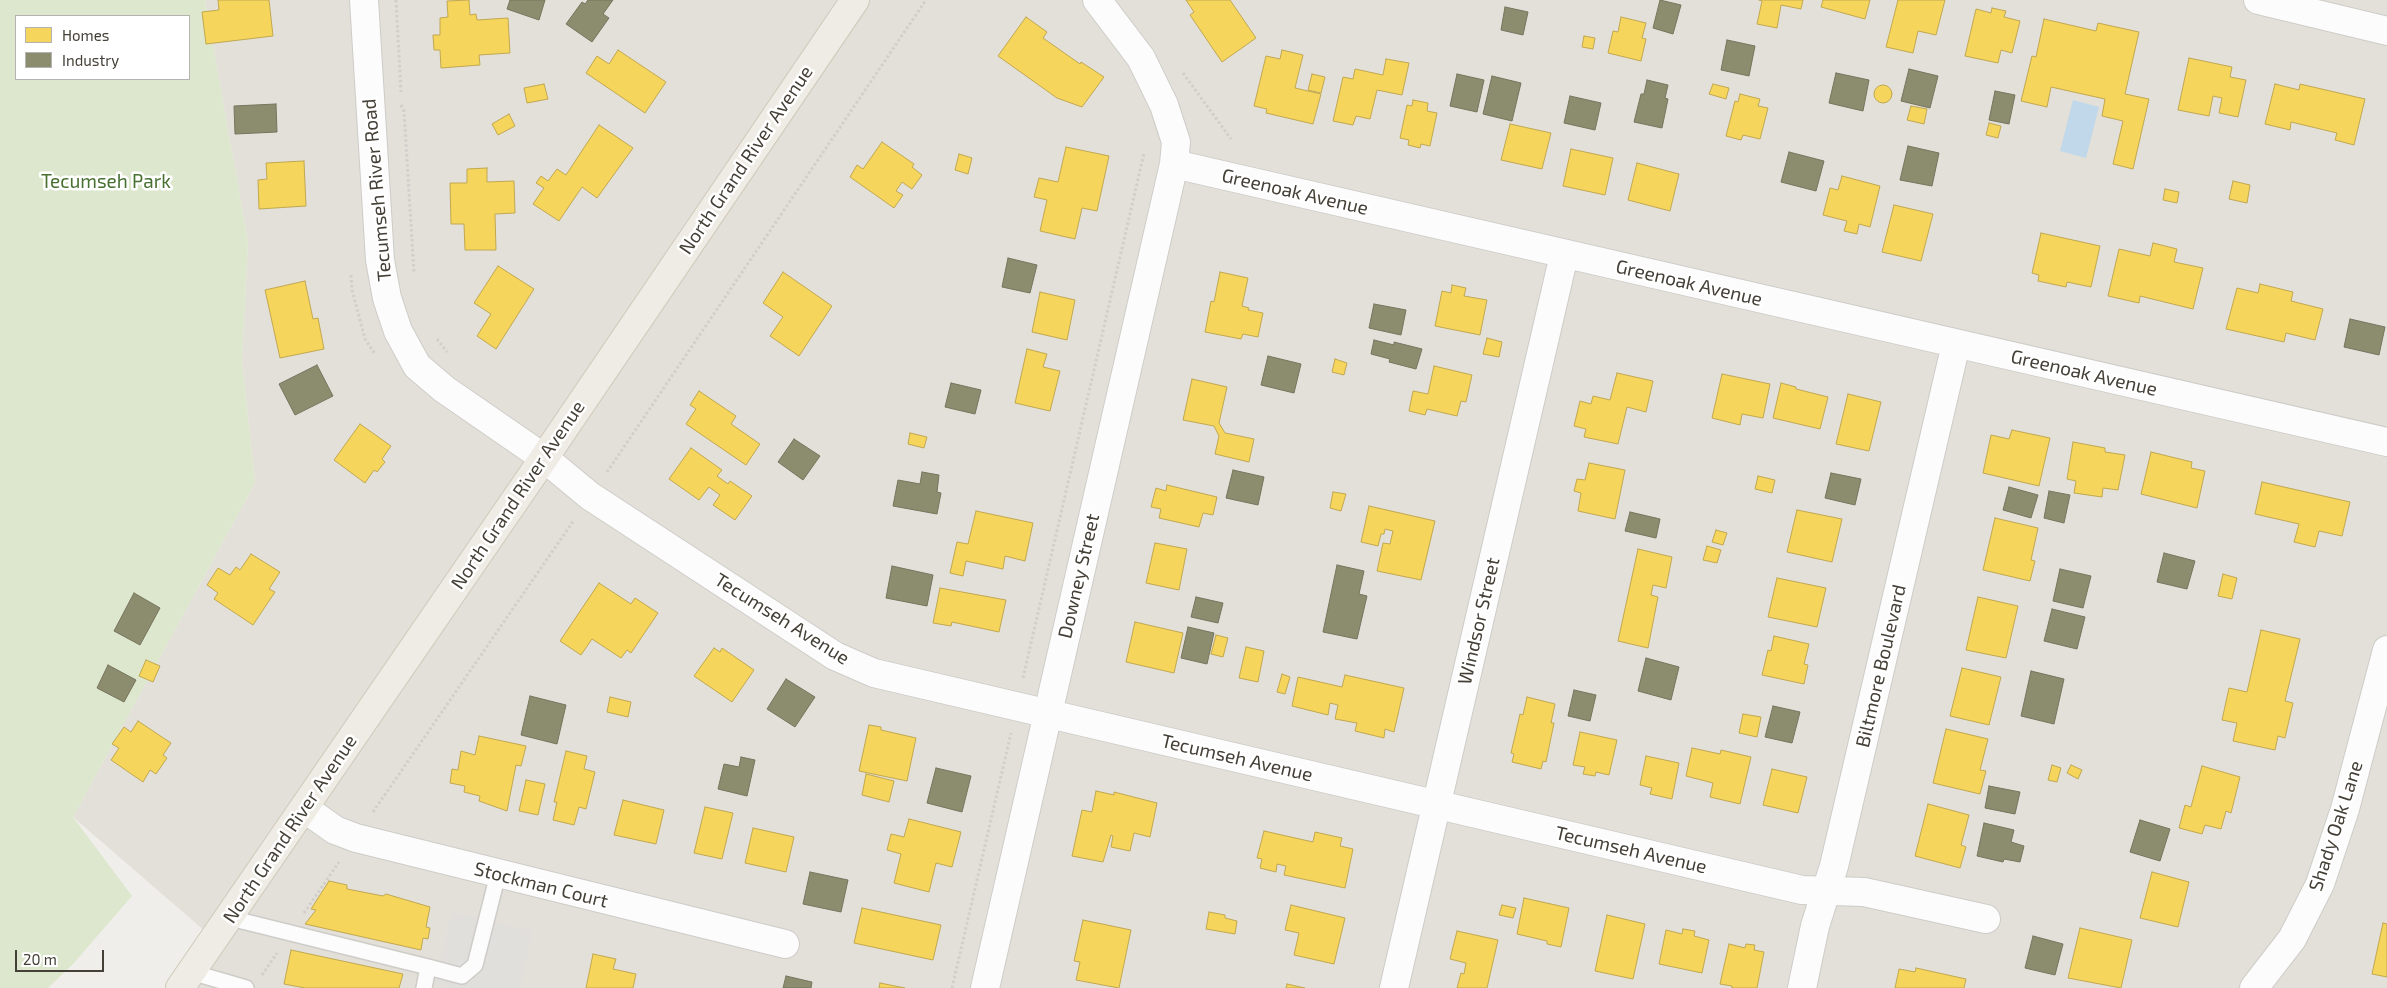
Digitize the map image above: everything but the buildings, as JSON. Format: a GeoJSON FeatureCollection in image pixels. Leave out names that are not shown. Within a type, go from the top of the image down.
{"type":"FeatureCollection","features":[{"type":"Feature","properties":{"kind":"main road","name":"North Grand River Avenue"},"geometry":{"type":"LineString","coordinates":[[185,980],[230,918],[855,0]]}},
{"type":"Feature","properties":{"kind":"street","name":"Tecumseh River Road"},"geometry":{"type":"LineString","coordinates":[[364,0],[380,260],[387,298],[398,331],[417,366],[444,389],[544,458]]}},
{"type":"Feature","properties":{"kind":"street"},"geometry":{"type":"LineString","coordinates":[[1097,0],[1141,58],[1164,106],[1176,142],[1174,164]]}},
{"type":"Feature","properties":{"kind":"street"},"geometry":{"type":"LineString","coordinates":[[2258,0],[2387,31]]}},
{"type":"Feature","properties":{"kind":"street","name":"Greenoak Avenue"},"geometry":{"type":"LineString","coordinates":[[1174,164],[1564,255],[2387,442]]}},
{"type":"Feature","properties":{"kind":"street","name":"Downey Street"},"geometry":{"type":"LineString","coordinates":[[984,988],[1174,164]]}},
{"type":"Feature","properties":{"kind":"street","name":"Windsor Street"},"geometry":{"type":"LineString","coordinates":[[1394,988],[1564,255]]}},
{"type":"Feature","properties":{"kind":"street","name":"Biltmore Boulevard"},"geometry":{"type":"LineString","coordinates":[[1802,988],[1815,926],[1834,866],[1956,344]]}},
{"type":"Feature","properties":{"kind":"street","name":"Tecumseh Avenue"},"geometry":{"type":"LineString","coordinates":[[544,458],[590,496],[835,656],[874,673],[1802,890],[1864,892],[1986,919]]}},
{"type":"Feature","properties":{"kind":"street","name":"Shady Oak Lane"},"geometry":{"type":"LineString","coordinates":[[2254,988],[2292,939],[2320,884],[2345,809],[2387,650]]}},
{"type":"Feature","properties":{"kind":"street","name":"Stockman Court"},"geometry":{"type":"LineString","coordinates":[[304,808],[335,830],[356,838],[785,944]]}},
{"type":"Feature","properties":{"kind":"lane"},"geometry":{"type":"LineString","coordinates":[[230,918],[462,976],[475,966],[498,874]]}},
{"type":"Feature","properties":{"kind":"lane"},"geometry":{"type":"LineString","coordinates":[[424,988],[428,967]]}},
{"type":"Feature","properties":{"kind":"lane"},"geometry":{"type":"LineString","coordinates":[[185,980],[246,988]]}},
{"type":"Feature","properties":{"kind":"path"},"geometry":{"type":"LineString","coordinates":[[396,0],[400,94]]}},
{"type":"Feature","properties":{"kind":"path"},"geometry":{"type":"LineString","coordinates":[[399,101],[404,111],[414,277]]}},
{"type":"Feature","properties":{"kind":"path"},"geometry":{"type":"LineString","coordinates":[[952,988],[1145,147]]}},
{"type":"Feature","properties":{"kind":"path"},"geometry":{"type":"LineString","coordinates":[[434,334],[452,357]]}},
{"type":"Feature","properties":{"kind":"shaded area"},"geometry":{"type":"Polygon","coordinates":[[[205,0],[855,0],[563,432],[870,0],[2387,0],[2387,988],[181,988],[214,939],[73,817],[255,483],[242,360],[248,242],[205,0]]]}},
{"type":"Feature","properties":{"kind":"shaded area"},"geometry":{"type":"Polygon","coordinates":[[[451,912],[533,931],[520,988],[452,988],[435,984],[451,912]]]}},
{"type":"Feature","properties":{"kind":"green space","name":"Tecumseh Park"},"geometry":{"type":"Polygon","coordinates":[[[0,0],[205,0],[248,242],[242,360],[255,483],[73,817],[132,896],[74,963],[48,988],[0,988],[0,0]]]}},
{"type":"Feature","properties":{"kind":"water"},"geometry":{"type":"Polygon","coordinates":[[[2073,100],[2099,107],[2086,158],[2060,151],[2073,100]]]}}]}
